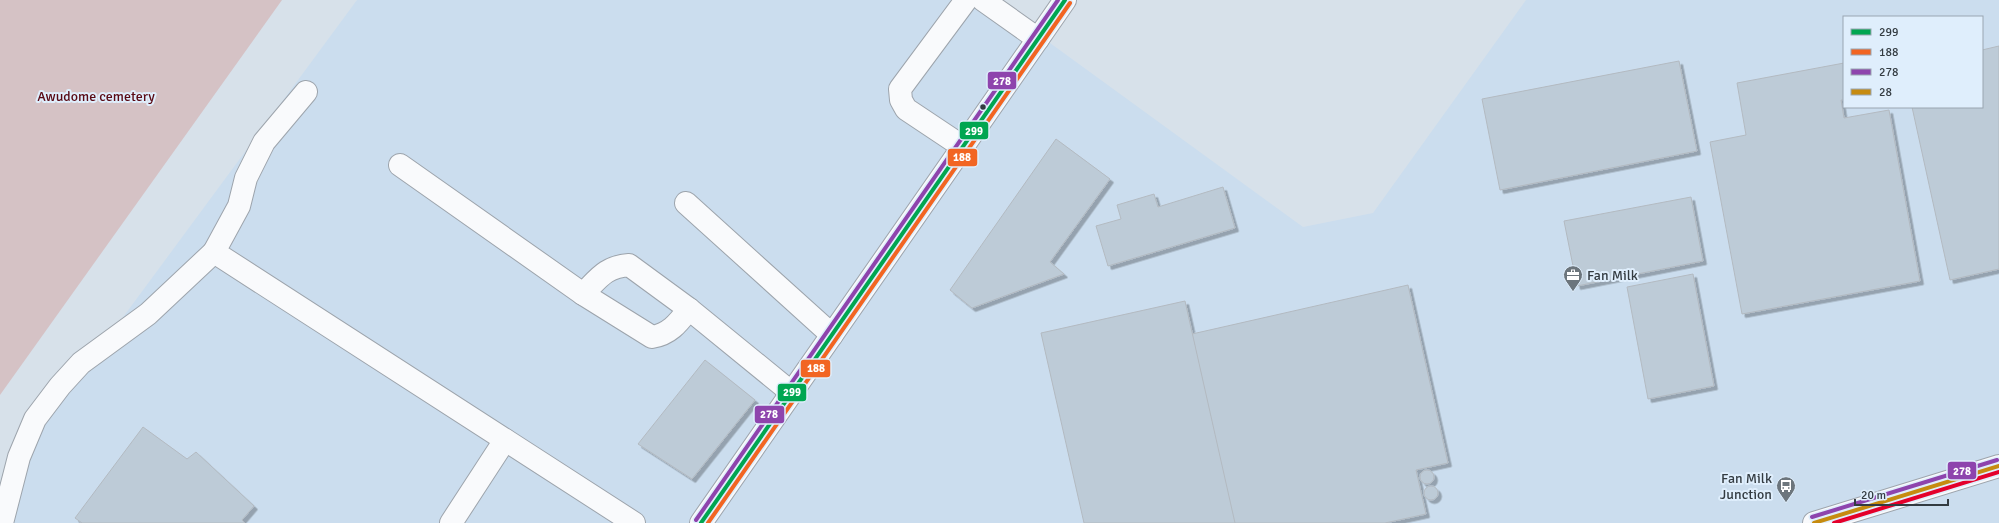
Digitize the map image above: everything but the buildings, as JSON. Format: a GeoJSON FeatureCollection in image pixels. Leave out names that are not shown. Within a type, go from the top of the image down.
{"type":"FeatureCollection","features":[{"type":"Feature","properties":{"kind":"street"},"geometry":{"type":"LineString","coordinates":[[963,147],[906,109],[901,100],[900,89],[966,0]]}},
{"type":"Feature","properties":{"kind":"street"},"geometry":{"type":"LineString","coordinates":[[983,0],[1038,39]]}},
{"type":"Feature","properties":{"kind":"street"},"geometry":{"type":"LineString","coordinates":[[701,523],[1065,0]]}},
{"type":"Feature","properties":{"kind":"street"},"geometry":{"type":"LineString","coordinates":[[2,523],[19,456],[35,419],[60,386],[81,363],[148,314],[214,252],[239,206],[246,178],[264,142],[306,92]]}},
{"type":"Feature","properties":{"kind":"street"},"geometry":{"type":"LineString","coordinates":[[400,165],[583,294],[652,337],[663,335],[676,326],[690,309]]}},
{"type":"Feature","properties":{"kind":"street"},"geometry":{"type":"LineString","coordinates":[[686,203],[832,335]]}},
{"type":"Feature","properties":{"kind":"street"},"geometry":{"type":"LineString","coordinates":[[214,252],[634,523]]}},
{"type":"Feature","properties":{"kind":"street"},"geometry":{"type":"LineString","coordinates":[[583,294],[610,269],[615,266],[629,265],[690,309],[792,392]]}},
{"type":"Feature","properties":{"kind":"street"},"geometry":{"type":"LineString","coordinates":[[451,523],[505,440]]}},
{"type":"Feature","properties":{"kind":"street"},"geometry":{"type":"LineString","coordinates":[[1814,523],[1999,466]]}},
{"type":"Feature","properties":{"kind":"shaded area"},"geometry":{"type":"Polygon","coordinates":[[[357,0],[991,0],[1303,227],[1373,213],[1526,0],[1999,0],[1999,523],[0,523],[0,484],[357,0]]]}},
{"type":"Feature","properties":{"kind":"green space","name":"Awudome cemetery"},"geometry":{"type":"Polygon","coordinates":[[[0,0],[282,0],[0,395],[0,0]]]}},
{"type":"Feature","properties":{"kind":"transit line","name":"278"},"geometry":{"type":"LineString","coordinates":[[696,520],[1058,0]]}},
{"type":"Feature","properties":{"kind":"transit line","name":"299"},"geometry":{"type":"LineString","coordinates":[[701,523],[1065,0]]}},
{"type":"Feature","properties":{"kind":"transit line","name":"188"},"geometry":{"type":"LineString","coordinates":[[708,523],[1070,3]]}},
{"type":"Feature","properties":{"kind":"transit line","name":"278"},"geometry":{"type":"LineString","coordinates":[[1812,517],[1997,460]]}},
{"type":"Feature","properties":{"kind":"transit line","name":"28"},"geometry":{"type":"LineString","coordinates":[[1814,523],[1999,466]]}},
{"type":"Feature","properties":{"kind":"transit line"},"geometry":{"type":"LineString","coordinates":[[1834,523],[1999,472]]}},
{"type":"Feature","properties":{"kind":"place","name":"Fan Milk"},"geometry":{"type":"Point","coordinates":[1573,292]}},
{"type":"Feature","properties":{"kind":"place","name":"Fan Milk Junction"},"geometry":{"type":"Point","coordinates":[1786,503]}}]}
